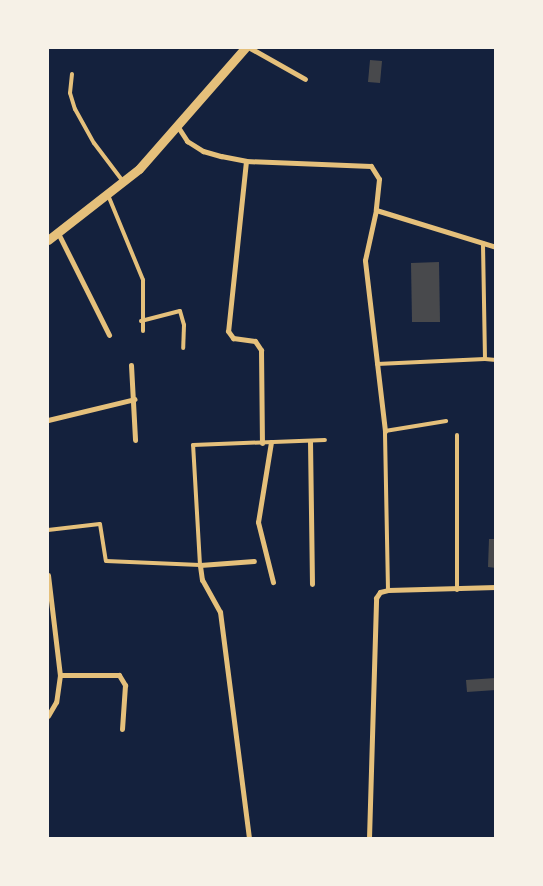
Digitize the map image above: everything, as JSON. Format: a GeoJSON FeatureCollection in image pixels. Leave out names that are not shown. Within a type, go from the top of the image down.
{"type":"FeatureCollection","features":[{"type":"Feature","properties":{"kind":"street"},"geometry":{"type":"LineString","coordinates":[[48,240],[124,182],[178,127],[245,48]]}},
{"type":"Feature","properties":{"kind":"street"},"geometry":{"type":"LineString","coordinates":[[250,48],[305,79]]}},
{"type":"Feature","properties":{"kind":"street"},"geometry":{"type":"LineString","coordinates":[[178,127],[187,141],[203,151],[246,161],[371,166],[379,179],[376,210],[365,260],[375,364],[385,431]]}},
{"type":"Feature","properties":{"kind":"street"},"geometry":{"type":"LineString","coordinates":[[246,161],[228,331],[233,338],[255,341],[261,350],[262,443]]}},
{"type":"Feature","properties":{"kind":"street"},"geometry":{"type":"LineString","coordinates":[[376,210],[496,247]]}},
{"type":"Feature","properties":{"kind":"street"},"geometry":{"type":"LineString","coordinates":[[58,233],[109,335]]}},
{"type":"Feature","properties":{"kind":"street"},"geometry":{"type":"LineString","coordinates":[[131,365],[135,399],[135,440]]}},
{"type":"Feature","properties":{"kind":"street"},"geometry":{"type":"LineString","coordinates":[[48,420],[135,399]]}},
{"type":"Feature","properties":{"kind":"street"},"geometry":{"type":"LineString","coordinates":[[310,441],[312,584]]}},
{"type":"Feature","properties":{"kind":"street"},"geometry":{"type":"LineString","coordinates":[[271,442],[258,522],[260,539],[274,582]]}},
{"type":"Feature","properties":{"kind":"street"},"geometry":{"type":"LineString","coordinates":[[249,838],[220,612],[202,580],[200,565],[254,561]]}},
{"type":"Feature","properties":{"kind":"street"},"geometry":{"type":"LineString","coordinates":[[48,575],[60,675],[56,702],[48,716]]}},
{"type":"Feature","properties":{"kind":"street"},"geometry":{"type":"LineString","coordinates":[[369,838],[376,598],[380,592],[388,590],[457,590],[496,587]]}},
{"type":"Feature","properties":{"kind":"street"},"geometry":{"type":"LineString","coordinates":[[60,675],[119,675],[125,685],[122,729]]}},
{"type":"Feature","properties":{"kind":"lane"},"geometry":{"type":"LineString","coordinates":[[72,74],[70,93],[75,109],[94,143],[124,182]]}},
{"type":"Feature","properties":{"kind":"lane"},"geometry":{"type":"LineString","coordinates":[[108,195],[143,280],[141,320],[143,331]]}},
{"type":"Feature","properties":{"kind":"lane"},"geometry":{"type":"LineString","coordinates":[[483,243],[485,360]]}},
{"type":"Feature","properties":{"kind":"lane"},"geometry":{"type":"LineString","coordinates":[[141,320],[180,311],[184,325],[183,348]]}},
{"type":"Feature","properties":{"kind":"lane"},"geometry":{"type":"LineString","coordinates":[[375,364],[496,360]]}},
{"type":"Feature","properties":{"kind":"lane"},"geometry":{"type":"LineString","coordinates":[[388,590],[385,431],[446,422]]}},
{"type":"Feature","properties":{"kind":"lane"},"geometry":{"type":"LineString","coordinates":[[457,435],[457,590]]}},
{"type":"Feature","properties":{"kind":"lane"},"geometry":{"type":"LineString","coordinates":[[48,530],[100,524],[106,561],[200,565],[193,446],[325,440]]}},
{"type":"Feature","properties":{"kind":"building"},"geometry":{"type":"Polygon","coordinates":[[[370,60],[382,61],[380,83],[368,82],[370,60]]]}},
{"type":"Feature","properties":{"kind":"building"},"geometry":{"type":"Polygon","coordinates":[[[439,262],[440,322],[412,322],[411,263],[439,262]]]}},
{"type":"Feature","properties":{"kind":"building"},"geometry":{"type":"Polygon","coordinates":[[[489,539],[496,539],[496,568],[488,567],[489,539]]]}},
{"type":"Feature","properties":{"kind":"building"},"geometry":{"type":"Polygon","coordinates":[[[496,678],[496,690],[467,692],[466,680],[496,678]]]}}]}
